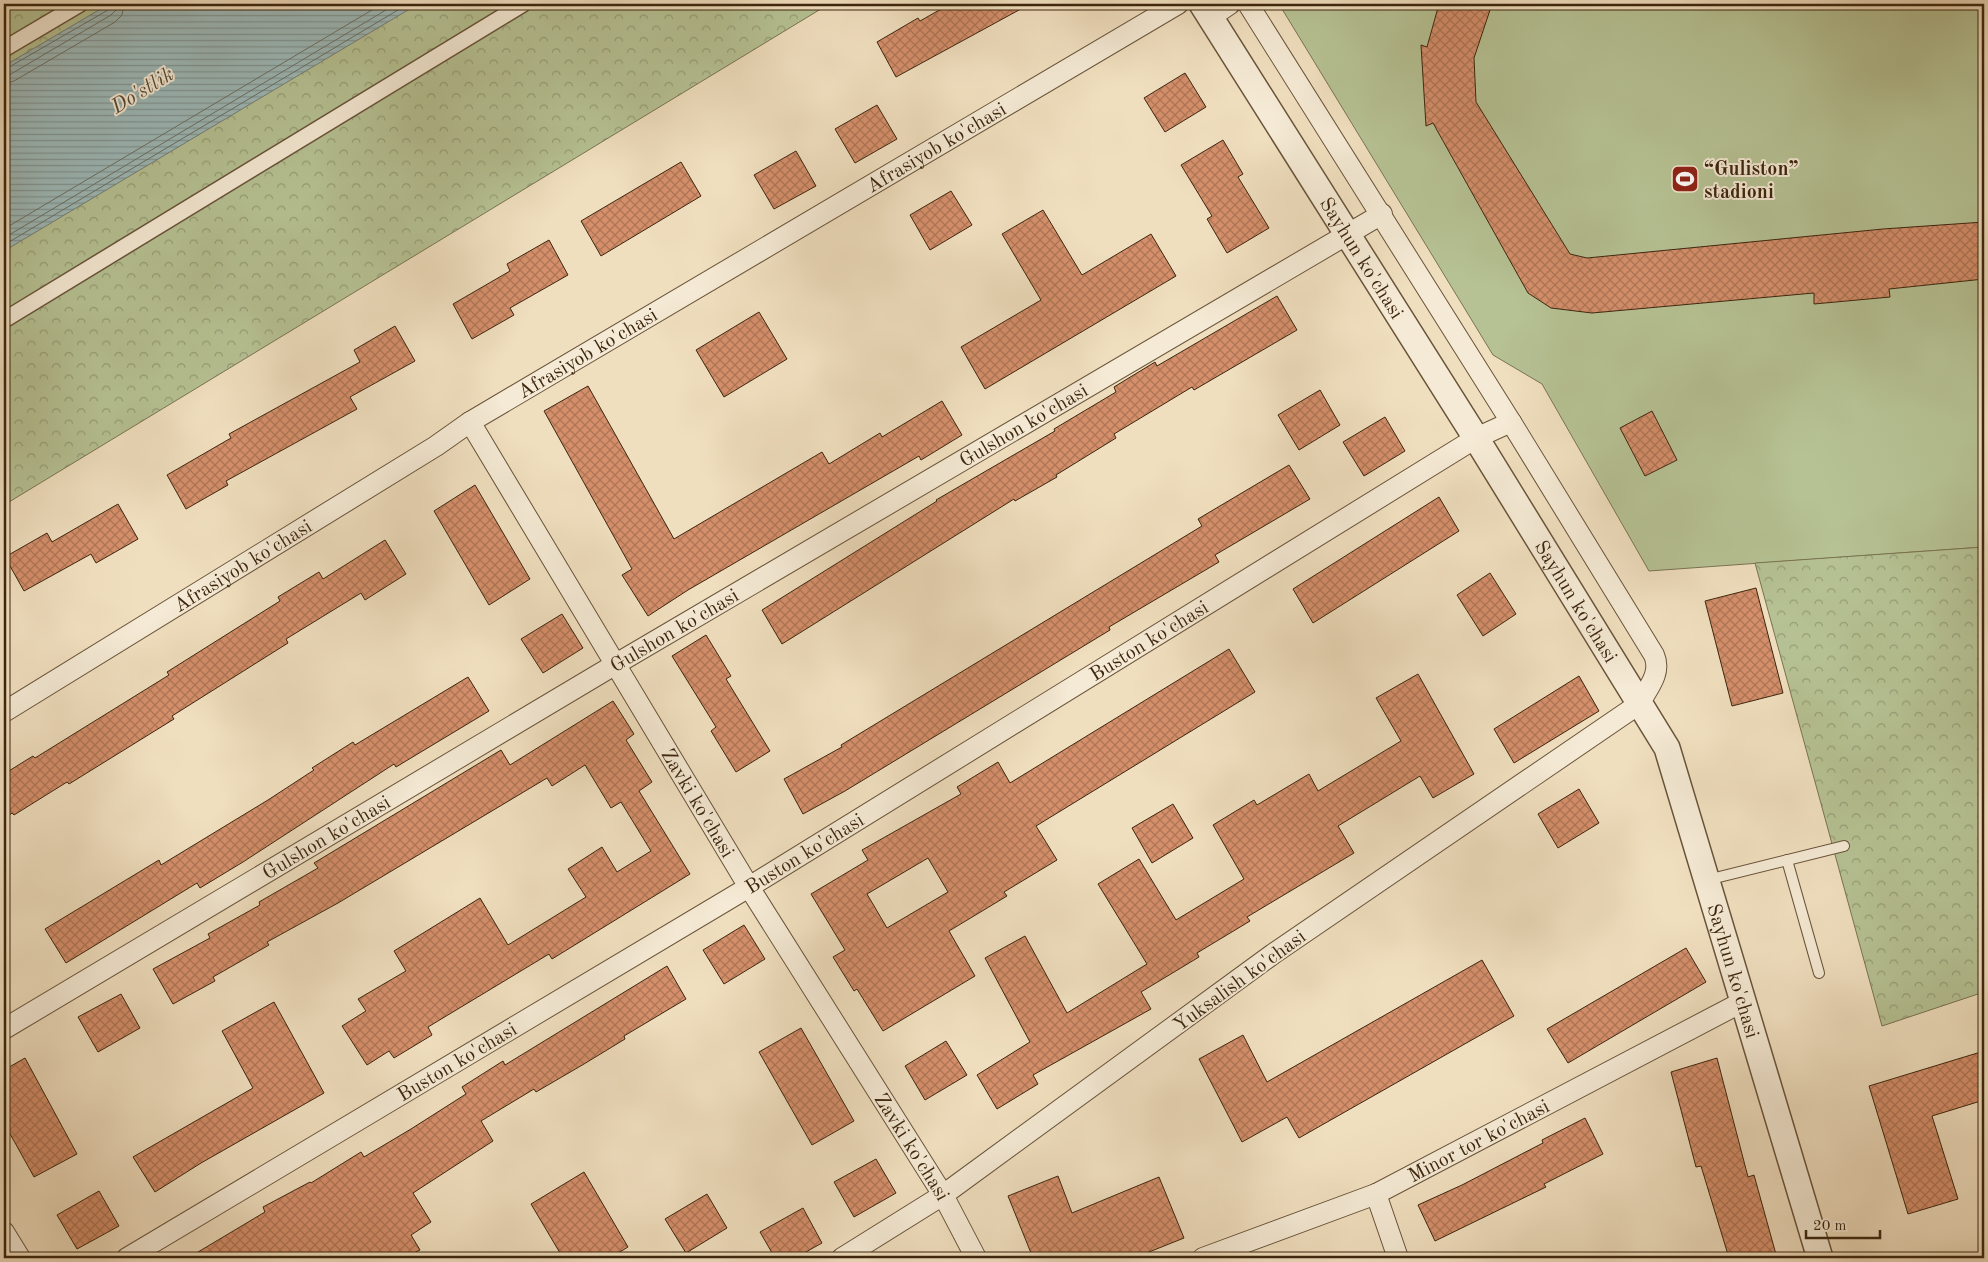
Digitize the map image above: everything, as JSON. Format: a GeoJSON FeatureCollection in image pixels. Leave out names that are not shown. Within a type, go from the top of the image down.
{"type":"FeatureCollection","features":[{"type":"Feature","properties":{"kind":"street"},"geometry":{"type":"LineString","coordinates":[[4,49],[80,4]]}},
{"type":"Feature","properties":{"kind":"street"},"geometry":{"type":"LineString","coordinates":[[4,320],[523,4]]}},
{"type":"Feature","properties":{"kind":"street","name":"Afrasiyob ko'chasi"},"geometry":{"type":"LineString","coordinates":[[4,712],[436,446],[470,422],[1178,4]]}},
{"type":"Feature","properties":{"kind":"street"},"geometry":{"type":"LineString","coordinates":[[1248,4],[1382,214],[1654,655],[1658,663],[1657,672],[1639,704]]}},
{"type":"Feature","properties":{"kind":"street","name":"Sayhun ko'chasi"},"geometry":{"type":"LineString","coordinates":[[1214,8],[1347,234],[1476,438],[1667,748],[1820,1258]]}},
{"type":"Feature","properties":{"kind":"street","name":"Gulshon ko'chasi"},"geometry":{"type":"LineString","coordinates":[[4,1030],[616,664],[1382,214]]}},
{"type":"Feature","properties":{"kind":"street","name":"Zavki ko'chasi"},"geometry":{"type":"LineString","coordinates":[[470,422],[749,887],[943,1195],[976,1258]]}},
{"type":"Feature","properties":{"kind":"street","name":"Buston ko'chasi"},"geometry":{"type":"LineString","coordinates":[[127,1258],[749,887],[1476,438],[1511,422]]}},
{"type":"Feature","properties":{"kind":"street","name":"Yuksalish ko'chasi"},"geometry":{"type":"LineString","coordinates":[[842,1258],[943,1195],[1273,954],[1639,704]]}},
{"type":"Feature","properties":{"kind":"street","name":"Minor tor ko'chasi"},"geometry":{"type":"LineString","coordinates":[[1203,1258],[1376,1194],[1744,1001]]}},
{"type":"Feature","properties":{"kind":"street"},"geometry":{"type":"LineString","coordinates":[[1376,1194],[1398,1258]]}},
{"type":"Feature","properties":{"kind":"street"},"geometry":{"type":"LineString","coordinates":[[4,1232],[20,1258]]}},
{"type":"Feature","properties":{"kind":"lane"},"geometry":{"type":"LineString","coordinates":[[1707,880],[1844,846]]}},
{"type":"Feature","properties":{"kind":"lane"},"geometry":{"type":"LineString","coordinates":[[1787,860],[1819,972]]}},
{"type":"Feature","properties":{"kind":"green space"},"geometry":{"type":"Polygon","coordinates":[[[4,4],[829,4],[4,505],[4,4]]]}},
{"type":"Feature","properties":{"kind":"green space","name":"“Guliston” stadioni"},"geometry":{"type":"Polygon","coordinates":[[[1279,4],[1984,4],[1984,547],[1649,571],[1542,384],[1493,355],[1279,4]]]}},
{"type":"Feature","properties":{"kind":"green space"},"geometry":{"type":"Polygon","coordinates":[[[1984,547],[1984,992],[1882,1026],[1755,563],[1984,547]]]}},
{"type":"Feature","properties":{"kind":"water","name":"Do'stlik"},"geometry":{"type":"Polygon","coordinates":[[[109,4],[418,4],[4,251],[4,66],[109,4]]]}},
{"type":"Feature","properties":{"kind":"building"},"geometry":{"type":"Polygon","coordinates":[[[950,4],[1030,4],[896,77],[877,42],[918,18],[920,21],[950,4]]]}},
{"type":"Feature","properties":{"kind":"building"},"geometry":{"type":"Polygon","coordinates":[[[1439,4],[1492,4],[1474,58],[1476,102],[1570,254],[1587,258],[1883,229],[1984,222],[1984,279],[1889,289],[1890,297],[1814,304],[1814,293],[1592,313],[1551,308],[1528,293],[1433,123],[1426,126],[1421,45],[1427,47],[1439,4]]]}},
{"type":"Feature","properties":{"kind":"building"},"geometry":{"type":"Polygon","coordinates":[[[1185,73],[1206,107],[1165,132],[1144,98],[1185,73]]]}},
{"type":"Feature","properties":{"kind":"building"},"geometry":{"type":"Polygon","coordinates":[[[877,105],[897,139],[855,163],[835,129],[877,105]]]}},
{"type":"Feature","properties":{"kind":"building"},"geometry":{"type":"Polygon","coordinates":[[[1223,140],[1243,174],[1238,177],[1269,228],[1227,253],[1207,219],[1212,216],[1181,165],[1223,140]]]}},
{"type":"Feature","properties":{"kind":"building"},"geometry":{"type":"Polygon","coordinates":[[[796,151],[816,186],[774,209],[754,175],[796,151]]]}},
{"type":"Feature","properties":{"kind":"building"},"geometry":{"type":"Polygon","coordinates":[[[681,162],[701,196],[601,256],[581,221],[681,162]]]}},
{"type":"Feature","properties":{"kind":"building"},"geometry":{"type":"Polygon","coordinates":[[[951,191],[972,225],[930,250],[910,215],[951,191]]]}},
{"type":"Feature","properties":{"kind":"building"},"geometry":{"type":"Polygon","coordinates":[[[1043,210],[1082,275],[1151,234],[1176,276],[985,389],[961,347],[1041,300],[1002,234],[1043,210]]]}},
{"type":"Feature","properties":{"kind":"building"},"geometry":{"type":"Polygon","coordinates":[[[549,240],[568,275],[510,308],[514,315],[472,339],[453,304],[510,271],[507,264],[549,240]]]}},
{"type":"Feature","properties":{"kind":"building"},"geometry":{"type":"Polygon","coordinates":[[[1277,296],[1297,330],[1194,390],[1192,387],[1114,434],[1116,438],[1056,475],[1057,477],[1015,501],[1014,499],[782,644],[762,610],[936,500],[1055,431],[1054,429],[1116,392],[1114,387],[1155,362],[1157,366],[1277,296]]]}},
{"type":"Feature","properties":{"kind":"building"},"geometry":{"type":"Polygon","coordinates":[[[759,312],[787,359],[724,397],[696,350],[759,312]]]}},
{"type":"Feature","properties":{"kind":"building"},"geometry":{"type":"Polygon","coordinates":[[[395,326],[415,361],[350,397],[357,409],[226,481],[228,485],[186,509],[167,475],[231,438],[229,434],[360,362],[354,350],[395,326]]]}},
{"type":"Feature","properties":{"kind":"building"},"geometry":{"type":"Polygon","coordinates":[[[588,386],[674,539],[822,452],[829,464],[880,433],[882,437],[942,401],[962,435],[921,460],[919,456],[688,590],[648,616],[622,575],[632,569],[544,411],[588,386]]]}},
{"type":"Feature","properties":{"kind":"building"},"geometry":{"type":"Polygon","coordinates":[[[1320,390],[1340,425],[1299,450],[1278,415],[1320,390]]]}},
{"type":"Feature","properties":{"kind":"building"},"geometry":{"type":"Polygon","coordinates":[[[1652,411],[1677,460],[1645,476],[1620,428],[1652,411]]]}},
{"type":"Feature","properties":{"kind":"building"},"geometry":{"type":"Polygon","coordinates":[[[1385,417],[1405,451],[1364,476],[1343,442],[1385,417]]]}},
{"type":"Feature","properties":{"kind":"building"},"geometry":{"type":"Polygon","coordinates":[[[1289,465],[1310,499],[1215,555],[1219,562],[1109,627],[1110,630],[845,791],[803,814],[784,779],[842,747],[841,745],[1202,526],[1198,519],[1289,465]]]}},
{"type":"Feature","properties":{"kind":"building"},"geometry":{"type":"Polygon","coordinates":[[[475,485],[530,579],[489,605],[434,511],[475,485]]]}},
{"type":"Feature","properties":{"kind":"building"},"geometry":{"type":"Polygon","coordinates":[[[1439,497],[1459,531],[1313,623],[1293,589],[1439,497]]]}},
{"type":"Feature","properties":{"kind":"building"},"geometry":{"type":"Polygon","coordinates":[[[118,504],[138,539],[96,563],[91,554],[24,591],[5,557],[47,533],[52,542],[118,504]]]}},
{"type":"Feature","properties":{"kind":"building"},"geometry":{"type":"Polygon","coordinates":[[[385,540],[406,574],[365,600],[361,593],[286,639],[288,643],[172,716],[174,719],[69,784],[67,782],[14,815],[12,813],[4,819],[4,774],[33,756],[35,758],[169,675],[167,672],[280,601],[278,597],[319,572],[323,579],[385,540]]]}},
{"type":"Feature","properties":{"kind":"building"},"geometry":{"type":"Polygon","coordinates":[[[1490,573],[1516,614],[1483,636],[1457,595],[1490,573]]]}},
{"type":"Feature","properties":{"kind":"building"},"geometry":{"type":"Polygon","coordinates":[[[1756,588],[1783,693],[1732,706],[1705,601],[1756,588]]]}},
{"type":"Feature","properties":{"kind":"building"},"geometry":{"type":"Polygon","coordinates":[[[562,614],[583,648],[543,673],[521,639],[562,614]]]}},
{"type":"Feature","properties":{"kind":"building"},"geometry":{"type":"Polygon","coordinates":[[[706,635],[731,676],[726,679],[770,751],[736,772],[711,731],[716,727],[672,656],[706,635]]]}},
{"type":"Feature","properties":{"kind":"building"},"geometry":{"type":"Polygon","coordinates":[[[1229,649],[1255,692],[1036,826],[1057,860],[1004,892],[1007,896],[949,931],[975,976],[883,1031],[857,989],[854,991],[833,957],[845,950],[811,894],[868,860],[862,850],[961,794],[957,787],[998,762],[1010,783],[1229,649]],[[928,858],[867,894],[887,928],[948,892],[928,858]]]}},
{"type":"Feature","properties":{"kind":"building"},"geometry":{"type":"Polygon","coordinates":[[[1418,674],[1474,774],[1433,798],[1420,776],[1338,826],[1354,853],[1247,917],[1250,921],[1197,953],[1199,957],[1141,992],[1151,1009],[1033,1075],[1038,1084],[997,1109],[977,1075],[1030,1042],[985,958],[1025,936],[1067,1013],[1147,964],[1098,884],[1139,859],[1176,920],[1244,879],[1213,825],[1254,800],[1257,805],[1309,774],[1318,791],[1401,741],[1376,698],[1418,674]]]}},
{"type":"Feature","properties":{"kind":"building"},"geometry":{"type":"Polygon","coordinates":[[[1579,676],[1599,711],[1514,763],[1494,729],[1579,676]]]}},
{"type":"Feature","properties":{"kind":"building"},"geometry":{"type":"Polygon","coordinates":[[[468,677],[489,711],[396,767],[394,764],[200,888],[197,883],[66,963],[45,929],[159,860],[161,865],[268,800],[314,770],[312,768],[353,742],[355,745],[468,677]]]}},
{"type":"Feature","properties":{"kind":"building"},"geometry":{"type":"Polygon","coordinates":[[[613,701],[634,734],[626,740],[652,782],[639,791],[690,874],[552,959],[549,954],[428,1027],[432,1035],[394,1058],[389,1051],[367,1065],[342,1026],[366,1011],[358,999],[406,971],[394,951],[480,898],[508,945],[586,897],[568,869],[602,847],[617,872],[651,851],[621,802],[611,808],[585,765],[552,786],[547,778],[338,903],[267,942],[269,945],[213,977],[215,981],[173,1004],[153,969],[210,938],[208,934],[260,905],[259,902],[318,868],[314,863],[501,750],[510,765],[613,701]]]}},
{"type":"Feature","properties":{"kind":"building"},"geometry":{"type":"Polygon","coordinates":[[[1579,789],[1599,823],[1558,848],[1538,814],[1579,789]]]}},
{"type":"Feature","properties":{"kind":"building"},"geometry":{"type":"Polygon","coordinates":[[[1173,804],[1193,838],[1152,863],[1132,828],[1173,804]]]}},
{"type":"Feature","properties":{"kind":"building"},"geometry":{"type":"Polygon","coordinates":[[[744,925],[765,959],[724,984],[703,950],[744,925]]]}},
{"type":"Feature","properties":{"kind":"building"},"geometry":{"type":"Polygon","coordinates":[[[1686,948],[1706,982],[1568,1063],[1547,1029],[1686,948]]]}},
{"type":"Feature","properties":{"kind":"building"},"geometry":{"type":"Polygon","coordinates":[[[1482,960],[1514,1016],[1299,1138],[1287,1117],[1242,1142],[1199,1059],[1243,1035],[1267,1082],[1482,960]]]}},
{"type":"Feature","properties":{"kind":"building"},"geometry":{"type":"Polygon","coordinates":[[[667,966],[686,999],[624,1036],[625,1039],[584,1064],[536,1092],[534,1089],[481,1121],[493,1141],[413,1193],[431,1222],[411,1235],[420,1250],[403,1258],[188,1258],[265,1212],[263,1207],[311,1183],[361,1152],[364,1157],[411,1129],[466,1094],[462,1087],[503,1061],[505,1065],[667,966]]]}},
{"type":"Feature","properties":{"kind":"building"},"geometry":{"type":"Polygon","coordinates":[[[121,994],[140,1028],[98,1052],[78,1017],[121,994]]]}},
{"type":"Feature","properties":{"kind":"building"},"geometry":{"type":"Polygon","coordinates":[[[274,1002],[324,1093],[201,1163],[155,1192],[133,1157],[253,1088],[222,1031],[274,1002]]]}},
{"type":"Feature","properties":{"kind":"building"},"geometry":{"type":"Polygon","coordinates":[[[801,1028],[854,1121],[812,1145],[759,1052],[801,1028]]]}},
{"type":"Feature","properties":{"kind":"building"},"geometry":{"type":"Polygon","coordinates":[[[946,1041],[967,1075],[925,1100],[905,1066],[946,1041]]]}},
{"type":"Feature","properties":{"kind":"building"},"geometry":{"type":"Polygon","coordinates":[[[1984,1051],[1984,1100],[1932,1116],[1958,1199],[1908,1214],[1869,1086],[1984,1051]]]}},
{"type":"Feature","properties":{"kind":"building"},"geometry":{"type":"Polygon","coordinates":[[[25,1058],[77,1154],[34,1177],[4,1123],[4,1070],[25,1058]]]}},
{"type":"Feature","properties":{"kind":"building"},"geometry":{"type":"Polygon","coordinates":[[[1717,1058],[1748,1177],[1754,1175],[1777,1258],[1729,1258],[1701,1166],[1696,1167],[1671,1072],[1717,1058]]]}},
{"type":"Feature","properties":{"kind":"building"},"geometry":{"type":"Polygon","coordinates":[[[1585,1118],[1603,1154],[1544,1184],[1546,1187],[1435,1241],[1418,1205],[1462,1185],[1543,1143],[1542,1140],[1585,1118]]]}},
{"type":"Feature","properties":{"kind":"building"},"geometry":{"type":"Polygon","coordinates":[[[876,1159],[896,1193],[854,1217],[834,1182],[876,1159]]]}},
{"type":"Feature","properties":{"kind":"building"},"geometry":{"type":"Polygon","coordinates":[[[584,1172],[628,1247],[610,1258],[563,1258],[531,1204],[584,1172]]]}},
{"type":"Feature","properties":{"kind":"building"},"geometry":{"type":"Polygon","coordinates":[[[1058,1176],[1072,1213],[1159,1177],[1184,1238],[1134,1258],[1033,1258],[1008,1196],[1058,1176]]]}},
{"type":"Feature","properties":{"kind":"building"},"geometry":{"type":"Polygon","coordinates":[[[99,1191],[119,1226],[77,1249],[57,1215],[99,1191]]]}},
{"type":"Feature","properties":{"kind":"building"},"geometry":{"type":"Polygon","coordinates":[[[707,1194],[727,1228],[686,1253],[665,1219],[707,1194]]]}},
{"type":"Feature","properties":{"kind":"building"},"geometry":{"type":"Polygon","coordinates":[[[803,1208],[822,1243],[795,1258],[775,1258],[760,1232],[803,1208]]]}},
{"type":"Feature","properties":{"kind":"place","name":"“Guliston” stadioni"},"geometry":{"type":"Point","coordinates":[1685,179]}}]}
